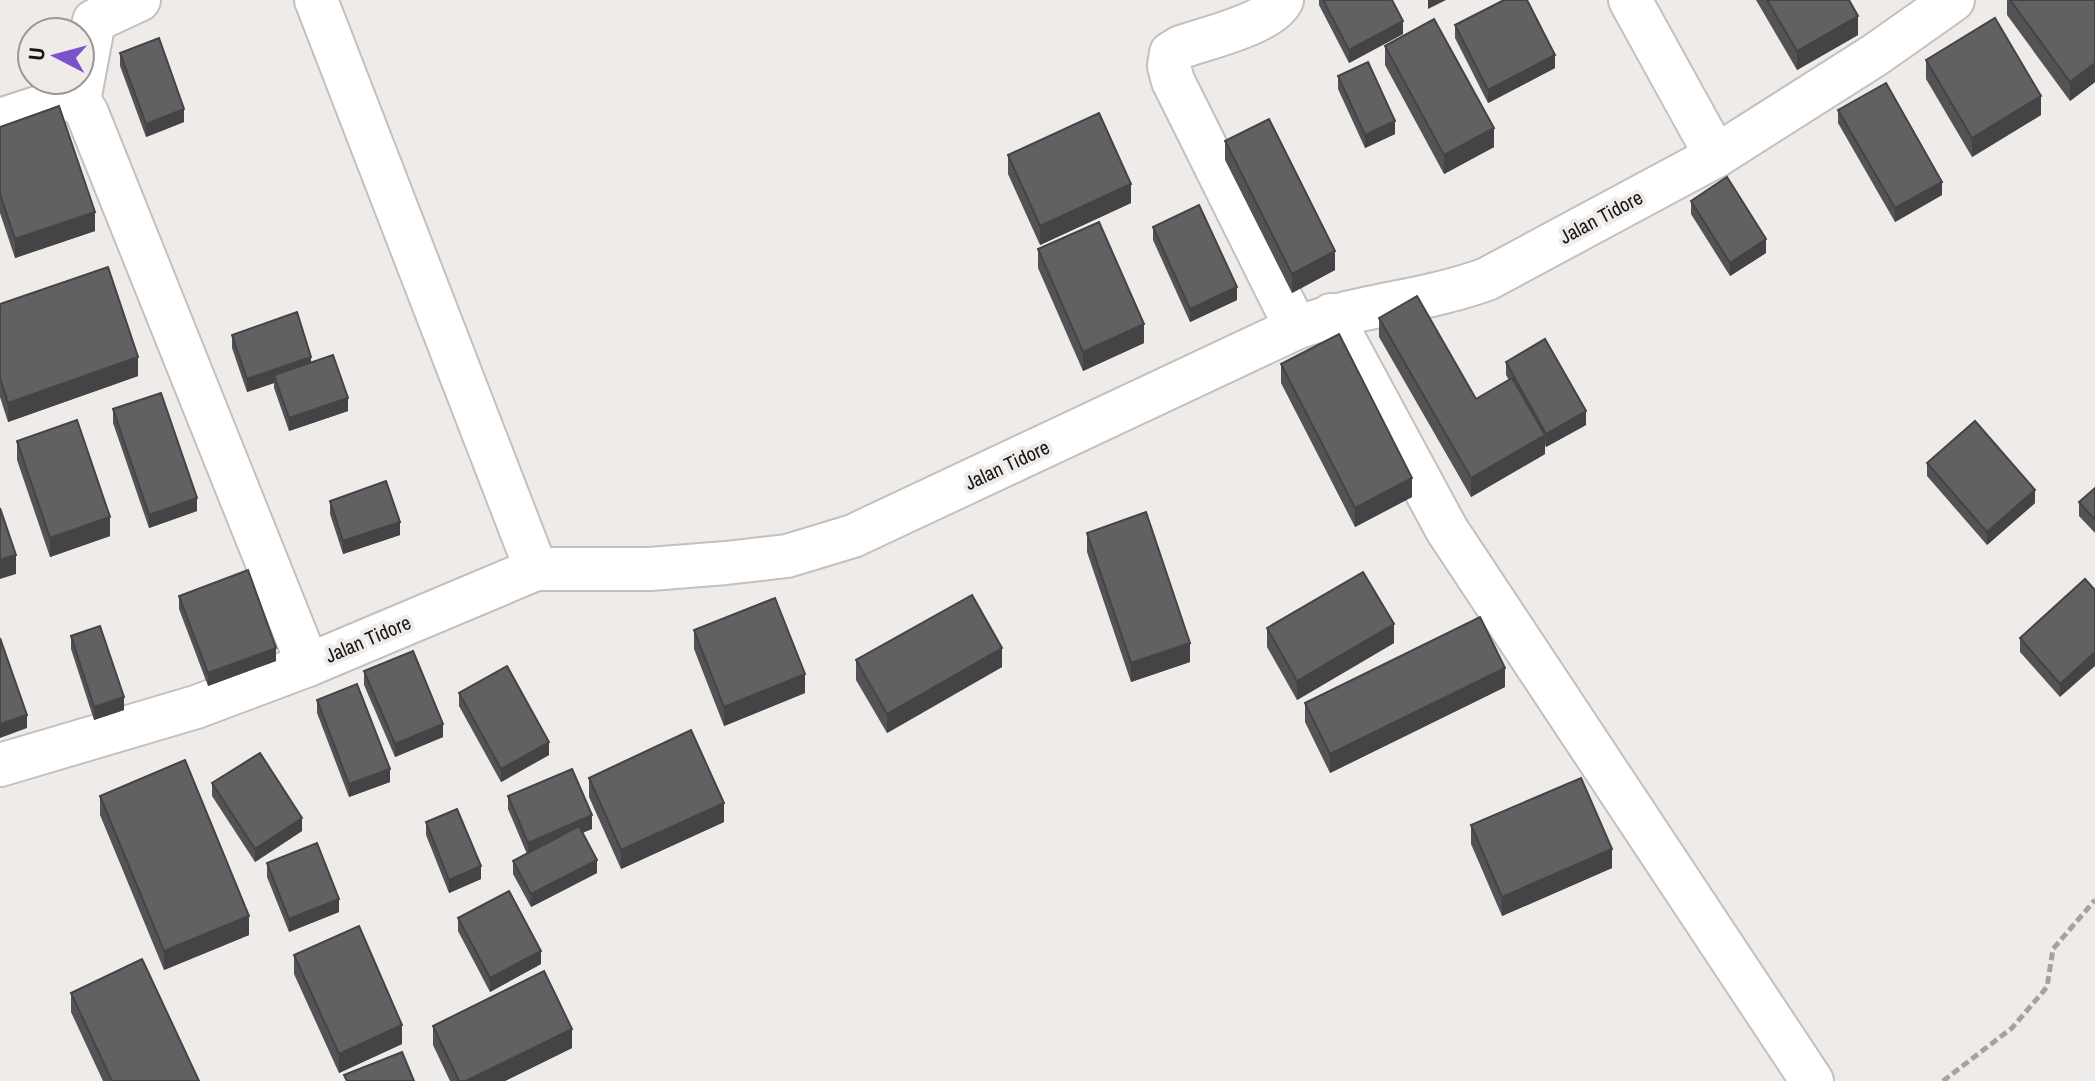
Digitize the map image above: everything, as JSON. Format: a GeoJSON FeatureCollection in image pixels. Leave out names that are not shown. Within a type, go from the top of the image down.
{"type":"FeatureCollection","features":[{"type":"Feature","properties":{"kind":"street"},"geometry":{"type":"LineString","coordinates":[[139,0],[94,21],[79,101],[159,284],[205,411],[308,665]]}},
{"type":"Feature","properties":{"kind":"street"},"geometry":{"type":"LineString","coordinates":[[316,0],[536,569]]}},
{"type":"Feature","properties":{"kind":"street"},"geometry":{"type":"LineString","coordinates":[[1282,0],[1277,10],[1261,19],[1171,53],[1169,66],[1173,81],[1314,322],[1447,530],[1812,1081]]}},
{"type":"Feature","properties":{"kind":"street"},"geometry":{"type":"LineString","coordinates":[[1630,0],[1716,156]]}},
{"type":"Feature","properties":{"kind":"street","name":"Jalan Tidore"},"geometry":{"type":"LineString","coordinates":[[0,765],[196,707],[308,665],[536,569],[650,569],[726,563],[787,556],[853,536],[1314,322],[1410,302],[1487,279],[1716,156],[1875,55],[1953,0]]}},
{"type":"Feature","properties":{"kind":"street"},"geometry":{"type":"LineString","coordinates":[[0,120],[54,100],[79,101]]}},
{"type":"Feature","properties":{"kind":"path"},"geometry":{"type":"LineString","coordinates":[[1943,1081],[2012,1028],[2047,987],[2053,949],[2095,900]]}},
{"type":"Feature","properties":{"kind":"building"},"geometry":{"type":"Polygon","coordinates":[[[1323,0],[1392,0],[1403,21],[1349,50],[1323,0]]]}},
{"type":"Feature","properties":{"kind":"building"},"geometry":{"type":"Polygon","coordinates":[[[1504,0],[1527,0],[1555,55],[1488,90],[1455,25],[1504,0]]]}},
{"type":"Feature","properties":{"kind":"building"},"geometry":{"type":"Polygon","coordinates":[[[1767,0],[1849,0],[1858,16],[1797,51],[1767,0]]]}},
{"type":"Feature","properties":{"kind":"building"},"geometry":{"type":"Polygon","coordinates":[[[2010,0],[2095,0],[2095,63],[2070,82],[2010,0]]]}},
{"type":"Feature","properties":{"kind":"building"},"geometry":{"type":"Polygon","coordinates":[[[1995,18],[2041,96],[1972,138],[1926,60],[1995,18]]]}},
{"type":"Feature","properties":{"kind":"building"},"geometry":{"type":"Polygon","coordinates":[[[1434,19],[1494,128],[1444,155],[1385,46],[1434,19]]]}},
{"type":"Feature","properties":{"kind":"building"},"geometry":{"type":"Polygon","coordinates":[[[159,38],[184,109],[146,124],[120,53],[159,38]]]}},
{"type":"Feature","properties":{"kind":"building"},"geometry":{"type":"Polygon","coordinates":[[[1368,62],[1395,121],[1365,135],[1338,76],[1368,62]]]}},
{"type":"Feature","properties":{"kind":"building"},"geometry":{"type":"Polygon","coordinates":[[[1886,83],[1942,182],[1895,208],[1838,110],[1886,83]]]}},
{"type":"Feature","properties":{"kind":"building"},"geometry":{"type":"Polygon","coordinates":[[[59,106],[95,212],[15,239],[0,194],[0,127],[59,106]]]}},
{"type":"Feature","properties":{"kind":"building"},"geometry":{"type":"Polygon","coordinates":[[[1099,113],[1131,184],[1040,226],[1008,155],[1099,113]]]}},
{"type":"Feature","properties":{"kind":"building"},"geometry":{"type":"Polygon","coordinates":[[[1269,119],[1335,251],[1292,274],[1225,141],[1269,119]]]}},
{"type":"Feature","properties":{"kind":"building"},"geometry":{"type":"Polygon","coordinates":[[[1727,177],[1766,239],[1730,263],[1691,201],[1727,177]]]}},
{"type":"Feature","properties":{"kind":"building"},"geometry":{"type":"Polygon","coordinates":[[[1199,205],[1237,287],[1190,309],[1153,227],[1199,205]]]}},
{"type":"Feature","properties":{"kind":"building"},"geometry":{"type":"Polygon","coordinates":[[[1099,222],[1144,324],[1083,352],[1038,249],[1099,222]]]}},
{"type":"Feature","properties":{"kind":"building"},"geometry":{"type":"Polygon","coordinates":[[[108,267],[138,357],[8,403],[0,378],[0,304],[108,267]]]}},
{"type":"Feature","properties":{"kind":"building"},"geometry":{"type":"Polygon","coordinates":[[[1417,296],[1476,399],[1512,378],[1545,435],[1471,478],[1379,318],[1417,296]]]}},
{"type":"Feature","properties":{"kind":"building"},"geometry":{"type":"Polygon","coordinates":[[[297,312],[311,357],[247,379],[232,335],[297,312]]]}},
{"type":"Feature","properties":{"kind":"building"},"geometry":{"type":"Polygon","coordinates":[[[1339,334],[1412,478],[1355,508],[1281,364],[1339,334]]]}},
{"type":"Feature","properties":{"kind":"building"},"geometry":{"type":"Polygon","coordinates":[[[1545,339],[1586,411],[1546,434],[1506,362],[1545,339]]]}},
{"type":"Feature","properties":{"kind":"building"},"geometry":{"type":"Polygon","coordinates":[[[333,355],[348,398],[289,418],[274,375],[333,355]]]}},
{"type":"Feature","properties":{"kind":"building"},"geometry":{"type":"Polygon","coordinates":[[[161,393],[197,498],[149,515],[113,409],[161,393]]]}},
{"type":"Feature","properties":{"kind":"building"},"geometry":{"type":"Polygon","coordinates":[[[77,420],[110,517],[50,538],[17,441],[77,420]]]}},
{"type":"Feature","properties":{"kind":"building"},"geometry":{"type":"Polygon","coordinates":[[[1975,421],[2035,490],[1987,532],[1927,463],[1975,421]]]}},
{"type":"Feature","properties":{"kind":"building"},"geometry":{"type":"Polygon","coordinates":[[[386,481],[400,522],[343,541],[330,501],[386,481]]]}},
{"type":"Feature","properties":{"kind":"building"},"geometry":{"type":"Polygon","coordinates":[[[2095,488],[2095,520],[2079,502],[2095,488]]]}},
{"type":"Feature","properties":{"kind":"building"},"geometry":{"type":"Polygon","coordinates":[[[0,508],[16,555],[0,560],[0,508]]]}},
{"type":"Feature","properties":{"kind":"building"},"geometry":{"type":"Polygon","coordinates":[[[1146,512],[1190,643],[1131,663],[1087,533],[1146,512]]]}},
{"type":"Feature","properties":{"kind":"building"},"geometry":{"type":"Polygon","coordinates":[[[248,570],[276,648],[208,673],[179,596],[248,570]]]}},
{"type":"Feature","properties":{"kind":"building"},"geometry":{"type":"Polygon","coordinates":[[[1363,572],[1394,624],[1297,681],[1267,628],[1363,572]]]}},
{"type":"Feature","properties":{"kind":"building"},"geometry":{"type":"Polygon","coordinates":[[[2085,579],[2095,590],[2095,652],[2060,684],[2020,638],[2085,579]]]}},
{"type":"Feature","properties":{"kind":"building"},"geometry":{"type":"Polygon","coordinates":[[[972,595],[1002,648],[887,714],[856,660],[972,595]]]}},
{"type":"Feature","properties":{"kind":"building"},"geometry":{"type":"Polygon","coordinates":[[[775,598],[805,674],[724,707],[694,630],[775,598]]]}},
{"type":"Feature","properties":{"kind":"building"},"geometry":{"type":"Polygon","coordinates":[[[1480,617],[1505,668],[1330,754],[1305,703],[1480,617]]]}},
{"type":"Feature","properties":{"kind":"building"},"geometry":{"type":"Polygon","coordinates":[[[100,626],[124,697],[94,707],[71,636],[100,626]]]}},
{"type":"Feature","properties":{"kind":"building"},"geometry":{"type":"Polygon","coordinates":[[[0,638],[27,715],[0,724],[0,638]]]}},
{"type":"Feature","properties":{"kind":"building"},"geometry":{"type":"Polygon","coordinates":[[[413,651],[443,724],[395,744],[364,671],[413,651]]]}},
{"type":"Feature","properties":{"kind":"building"},"geometry":{"type":"Polygon","coordinates":[[[507,666],[549,742],[501,769],[459,693],[507,666]]]}},
{"type":"Feature","properties":{"kind":"building"},"geometry":{"type":"Polygon","coordinates":[[[357,684],[390,769],[349,784],[317,700],[357,684]]]}},
{"type":"Feature","properties":{"kind":"building"},"geometry":{"type":"Polygon","coordinates":[[[691,730],[724,803],[621,850],[589,778],[691,730]]]}},
{"type":"Feature","properties":{"kind":"building"},"geometry":{"type":"Polygon","coordinates":[[[260,753],[302,818],[255,849],[212,783],[260,753]]]}},
{"type":"Feature","properties":{"kind":"building"},"geometry":{"type":"Polygon","coordinates":[[[185,760],[249,916],[164,951],[100,796],[185,760]]]}},
{"type":"Feature","properties":{"kind":"building"},"geometry":{"type":"Polygon","coordinates":[[[572,769],[592,815],[528,843],[508,796],[572,769]]]}},
{"type":"Feature","properties":{"kind":"building"},"geometry":{"type":"Polygon","coordinates":[[[1581,778],[1612,849],[1502,897],[1471,825],[1581,778]]]}},
{"type":"Feature","properties":{"kind":"building"},"geometry":{"type":"Polygon","coordinates":[[[457,809],[481,866],[449,880],[426,822],[457,809]]]}},
{"type":"Feature","properties":{"kind":"building"},"geometry":{"type":"Polygon","coordinates":[[[579,826],[597,860],[531,894],[513,861],[579,826]]]}},
{"type":"Feature","properties":{"kind":"building"},"geometry":{"type":"Polygon","coordinates":[[[317,843],[339,899],[289,919],[267,863],[317,843]]]}},
{"type":"Feature","properties":{"kind":"building"},"geometry":{"type":"Polygon","coordinates":[[[509,891],[541,951],[490,978],[458,918],[509,891]]]}},
{"type":"Feature","properties":{"kind":"building"},"geometry":{"type":"Polygon","coordinates":[[[359,926],[402,1025],[339,1054],[294,955],[359,926]]]}},
{"type":"Feature","properties":{"kind":"building"},"geometry":{"type":"Polygon","coordinates":[[[142,959],[199,1081],[112,1081],[71,993],[142,959]]]}},
{"type":"Feature","properties":{"kind":"building"},"geometry":{"type":"Polygon","coordinates":[[[544,971],[572,1029],[466,1081],[459,1081],[433,1026],[544,971]]]}},
{"type":"Feature","properties":{"kind":"building"},"geometry":{"type":"Polygon","coordinates":[[[402,1052],[414,1081],[347,1081],[344,1075],[402,1052]]]}}]}
